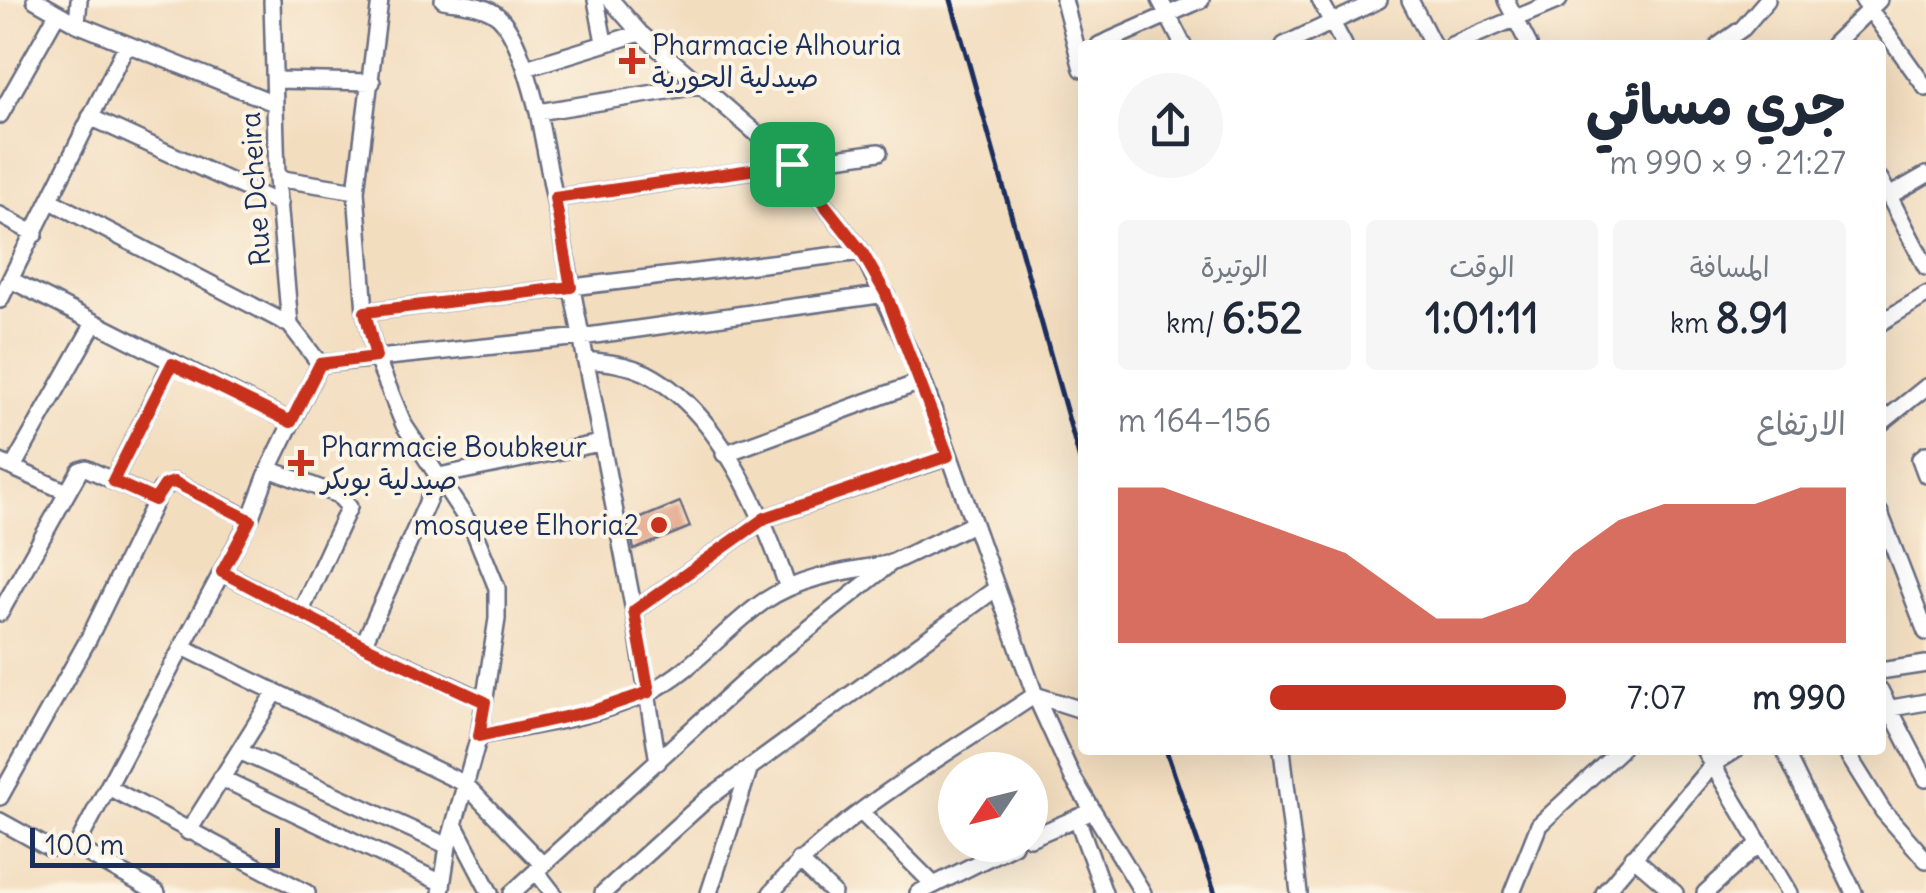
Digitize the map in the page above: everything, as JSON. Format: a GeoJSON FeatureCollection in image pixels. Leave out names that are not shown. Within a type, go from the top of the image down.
{"type":"FeatureCollection","features":[{"type":"Feature","properties":{"kind":"street"},"geometry":{"type":"LineString","coordinates":[[35,0],[77,24],[274,102]]}},
{"type":"Feature","properties":{"kind":"street"},"geometry":{"type":"LineString","coordinates":[[77,24],[79,0]]}},
{"type":"Feature","properties":{"kind":"street","name":"Rue Dcheira"},"geometry":{"type":"LineString","coordinates":[[272,0],[277,178],[290,326]]}},
{"type":"Feature","properties":{"kind":"street"},"geometry":{"type":"LineString","coordinates":[[221,778],[441,888],[448,846],[479,736],[498,619],[496,588],[472,530],[404,425],[376,357],[365,312],[356,190],[380,0]]}},
{"type":"Feature","properties":{"kind":"street"},"geometry":{"type":"LineString","coordinates":[[444,0],[487,9],[498,16],[526,68],[538,112],[634,611],[658,762]]}},
{"type":"Feature","properties":{"kind":"street"},"geometry":{"type":"LineString","coordinates":[[596,0],[604,42]]}},
{"type":"Feature","properties":{"kind":"street"},"geometry":{"type":"LineString","coordinates":[[611,0],[640,33],[704,84],[792,164],[862,252],[886,294],[922,381],[994,590],[1085,814],[1104,893]]}},
{"type":"Feature","properties":{"kind":"street"},"geometry":{"type":"LineString","coordinates":[[1064,0],[1078,48]]}},
{"type":"Feature","properties":{"kind":"street"},"geometry":{"type":"LineString","coordinates":[[1107,40],[1163,7],[1201,0]]}},
{"type":"Feature","properties":{"kind":"street"},"geometry":{"type":"LineString","coordinates":[[1320,0],[1341,40]]}},
{"type":"Feature","properties":{"kind":"street"},"geometry":{"type":"LineString","coordinates":[[1295,40],[1380,0]]}},
{"type":"Feature","properties":{"kind":"street"},"geometry":{"type":"LineString","coordinates":[[1410,0],[1430,40]]}},
{"type":"Feature","properties":{"kind":"street"},"geometry":{"type":"LineString","coordinates":[[1506,0],[1526,40]]}},
{"type":"Feature","properties":{"kind":"street"},"geometry":{"type":"LineString","coordinates":[[1463,40],[1559,0]]}},
{"type":"Feature","properties":{"kind":"street"},"geometry":{"type":"LineString","coordinates":[[1725,40],[1743,28],[1766,0]]}},
{"type":"Feature","properties":{"kind":"street"},"geometry":{"type":"LineString","coordinates":[[1837,40],[1870,3],[1925,83]]}},
{"type":"Feature","properties":{"kind":"street"},"geometry":{"type":"LineString","coordinates":[[1163,7],[1180,40]]}},
{"type":"Feature","properties":{"kind":"street"},"geometry":{"type":"LineString","coordinates":[[0,115],[57,14]]}},
{"type":"Feature","properties":{"kind":"street"},"geometry":{"type":"LineString","coordinates":[[526,68],[640,33]]}},
{"type":"Feature","properties":{"kind":"street"},"geometry":{"type":"LineString","coordinates":[[0,300],[127,44]]}},
{"type":"Feature","properties":{"kind":"street"},"geometry":{"type":"LineString","coordinates":[[275,80],[372,82]]}},
{"type":"Feature","properties":{"kind":"street"},"geometry":{"type":"LineString","coordinates":[[538,112],[704,84]]}},
{"type":"Feature","properties":{"kind":"street"},"geometry":{"type":"LineString","coordinates":[[90,117],[280,204]]}},
{"type":"Feature","properties":{"kind":"street"},"geometry":{"type":"LineString","coordinates":[[555,198],[879,152]]}},
{"type":"Feature","properties":{"kind":"street"},"geometry":{"type":"LineString","coordinates":[[1890,196],[1926,175]]}},
{"type":"Feature","properties":{"kind":"street"},"geometry":{"type":"LineString","coordinates":[[277,178],[356,190]]}},
{"type":"Feature","properties":{"kind":"street"},"geometry":{"type":"LineString","coordinates":[[1886,189],[1926,267]]}},
{"type":"Feature","properties":{"kind":"street"},"geometry":{"type":"LineString","coordinates":[[51,201],[290,326],[320,364]]}},
{"type":"Feature","properties":{"kind":"street"},"geometry":{"type":"LineString","coordinates":[[0,216],[36,234]]}},
{"type":"Feature","properties":{"kind":"street"},"geometry":{"type":"LineString","coordinates":[[365,312],[862,252]]}},
{"type":"Feature","properties":{"kind":"street"},"geometry":{"type":"LineString","coordinates":[[10,280],[291,422]]}},
{"type":"Feature","properties":{"kind":"street"},"geometry":{"type":"LineString","coordinates":[[320,364],[580,337],[886,294]]}},
{"type":"Feature","properties":{"kind":"street"},"geometry":{"type":"LineString","coordinates":[[1886,319],[1926,295]]}},
{"type":"Feature","properties":{"kind":"street"},"geometry":{"type":"LineString","coordinates":[[67,492],[6,464],[93,325]]}},
{"type":"Feature","properties":{"kind":"street"},"geometry":{"type":"LineString","coordinates":[[585,360],[645,373],[676,394],[704,422],[765,518],[788,588]]}},
{"type":"Feature","properties":{"kind":"street"},"geometry":{"type":"LineString","coordinates":[[113,481],[172,364]]}},
{"type":"Feature","properties":{"kind":"street"},"geometry":{"type":"LineString","coordinates":[[76,847],[250,520],[269,469],[320,364]]}},
{"type":"Feature","properties":{"kind":"street"},"geometry":{"type":"LineString","coordinates":[[724,454],[922,381]]}},
{"type":"Feature","properties":{"kind":"street"},"geometry":{"type":"LineString","coordinates":[[1886,419],[1926,387]]}},
{"type":"Feature","properties":{"kind":"street"},"geometry":{"type":"LineString","coordinates":[[440,476],[600,443]]}},
{"type":"Feature","properties":{"kind":"street"},"geometry":{"type":"LineString","coordinates":[[1926,454],[1920,458],[1926,475]]}},
{"type":"Feature","properties":{"kind":"street"},"geometry":{"type":"LineString","coordinates":[[634,611],[765,518],[948,456]]}},
{"type":"Feature","properties":{"kind":"street"},"geometry":{"type":"LineString","coordinates":[[0,613],[84,468],[155,500]]}},
{"type":"Feature","properties":{"kind":"street"},"geometry":{"type":"LineString","coordinates":[[269,469],[328,490],[344,498],[349,507],[300,613]]}},
{"type":"Feature","properties":{"kind":"street"},"geometry":{"type":"LineString","coordinates":[[362,645],[440,476]]}},
{"type":"Feature","properties":{"kind":"street"},"geometry":{"type":"LineString","coordinates":[[0,797],[89,638],[165,485],[174,482],[250,520]]}},
{"type":"Feature","properties":{"kind":"street"},"geometry":{"type":"LineString","coordinates":[[512,893],[757,670],[890,564],[971,525]]}},
{"type":"Feature","properties":{"kind":"street"},"geometry":{"type":"LineString","coordinates":[[1886,542],[1926,632]]}},
{"type":"Feature","properties":{"kind":"street"},"geometry":{"type":"LineString","coordinates":[[479,736],[596,710],[649,692],[700,658],[764,601],[788,588],[834,573],[890,564]]}},
{"type":"Feature","properties":{"kind":"street"},"geometry":{"type":"LineString","coordinates":[[222,572],[362,645],[485,702]]}},
{"type":"Feature","properties":{"kind":"street"},"geometry":{"type":"LineString","coordinates":[[1911,592],[1926,582]]}},
{"type":"Feature","properties":{"kind":"street"},"geometry":{"type":"LineString","coordinates":[[603,893],[687,816],[750,767],[994,590]]}},
{"type":"Feature","properties":{"kind":"street"},"geometry":{"type":"LineString","coordinates":[[185,648],[274,696],[465,784],[539,868],[554,893]]}},
{"type":"Feature","properties":{"kind":"street"},"geometry":{"type":"LineString","coordinates":[[1886,670],[1926,664]]}},
{"type":"Feature","properties":{"kind":"street"},"geometry":{"type":"LineString","coordinates":[[1034,694],[1078,709]]}},
{"type":"Feature","properties":{"kind":"street"},"geometry":{"type":"LineString","coordinates":[[771,893],[799,860],[862,812],[1034,694]]}},
{"type":"Feature","properties":{"kind":"street"},"geometry":{"type":"LineString","coordinates":[[188,832],[274,696]]}},
{"type":"Feature","properties":{"kind":"street"},"geometry":{"type":"LineString","coordinates":[[1886,710],[1926,702]]}},
{"type":"Feature","properties":{"kind":"street"},"geometry":{"type":"LineString","coordinates":[[1886,713],[1926,778]]}},
{"type":"Feature","properties":{"kind":"street"},"geometry":{"type":"LineString","coordinates":[[239,750],[448,846]]}},
{"type":"Feature","properties":{"kind":"street"},"geometry":{"type":"LineString","coordinates":[[1283,755],[1299,893]]}},
{"type":"Feature","properties":{"kind":"street"},"geometry":{"type":"LineString","coordinates":[[1706,755],[1790,893]]}},
{"type":"Feature","properties":{"kind":"street"},"geometry":{"type":"LineString","coordinates":[[1604,893],[1712,766],[1728,755]]}},
{"type":"Feature","properties":{"kind":"street"},"geometry":{"type":"LineString","coordinates":[[1786,755],[1854,893]]}},
{"type":"Feature","properties":{"kind":"street"},"geometry":{"type":"LineString","coordinates":[[1849,755],[1883,811],[1926,860]]}},
{"type":"Feature","properties":{"kind":"street"},"geometry":{"type":"LineString","coordinates":[[1512,893],[1539,826],[1598,756]]}},
{"type":"Feature","properties":{"kind":"street"},"geometry":{"type":"LineString","coordinates":[[710,893],[750,767]]}},
{"type":"Feature","properties":{"kind":"street"},"geometry":{"type":"LineString","coordinates":[[110,788],[307,893]]}},
{"type":"Feature","properties":{"kind":"street"},"geometry":{"type":"LineString","coordinates":[[862,812],[925,888],[979,862]]}},
{"type":"Feature","properties":{"kind":"street"},"geometry":{"type":"LineString","coordinates":[[1048,830],[1085,814]]}},
{"type":"Feature","properties":{"kind":"street"},"geometry":{"type":"LineString","coordinates":[[1085,814],[1143,893]]}},
{"type":"Feature","properties":{"kind":"street"},"geometry":{"type":"LineString","coordinates":[[0,820],[49,848],[76,847],[158,893]]}},
{"type":"Feature","properties":{"kind":"street"},"geometry":{"type":"LineString","coordinates":[[454,824],[490,893]]}},
{"type":"Feature","properties":{"kind":"street"},"geometry":{"type":"LineString","coordinates":[[1705,893],[1760,843]]}},
{"type":"Feature","properties":{"kind":"street"},"geometry":{"type":"LineString","coordinates":[[1632,857],[1675,893]]}},
{"type":"Feature","properties":{"kind":"street"},"geometry":{"type":"LineString","coordinates":[[799,860],[833,893]]}},
{"type":"Feature","properties":{"kind":"building","name":"mosquee Elhoria2"},"geometry":{"type":"Polygon","coordinates":[[[680,502],[690,527],[634,550],[629,523],[680,502]]]}},
{"type":"Feature","properties":{"kind":"railway"},"geometry":{"type":"LineString","coordinates":[[951,0],[1078,453]]}},
{"type":"Feature","properties":{"kind":"railway"},"geometry":{"type":"LineString","coordinates":[[1168,755],[1215,893]]}},
{"type":"Feature","properties":{"kind":"place","name":"Pharmacie Alhouria صيدلية الحورية"},"geometry":{"type":"Point","coordinates":[632,61]}},
{"type":"Feature","properties":{"kind":"place","name":"Pharmacie Boubkeur صيدلية بوبكر"},"geometry":{"type":"Point","coordinates":[301,463]}},
{"type":"Feature","properties":{"kind":"place","name":"mosquee Elhoria2"},"geometry":{"type":"Point","coordinates":[659,525]}},
{"type":"Feature","properties":{"kind":"route"},"geometry":{"type":"LineString","coordinates":[[792,164],[862,252],[886,294],[948,456],[765,518],[634,611],[649,692],[596,710],[479,736],[485,702],[362,645],[222,572],[250,520],[174,482],[165,485],[155,500],[113,481],[172,364],[291,422],[320,364],[376,357],[365,312],[571,287],[555,198],[792,164]]}}]}
